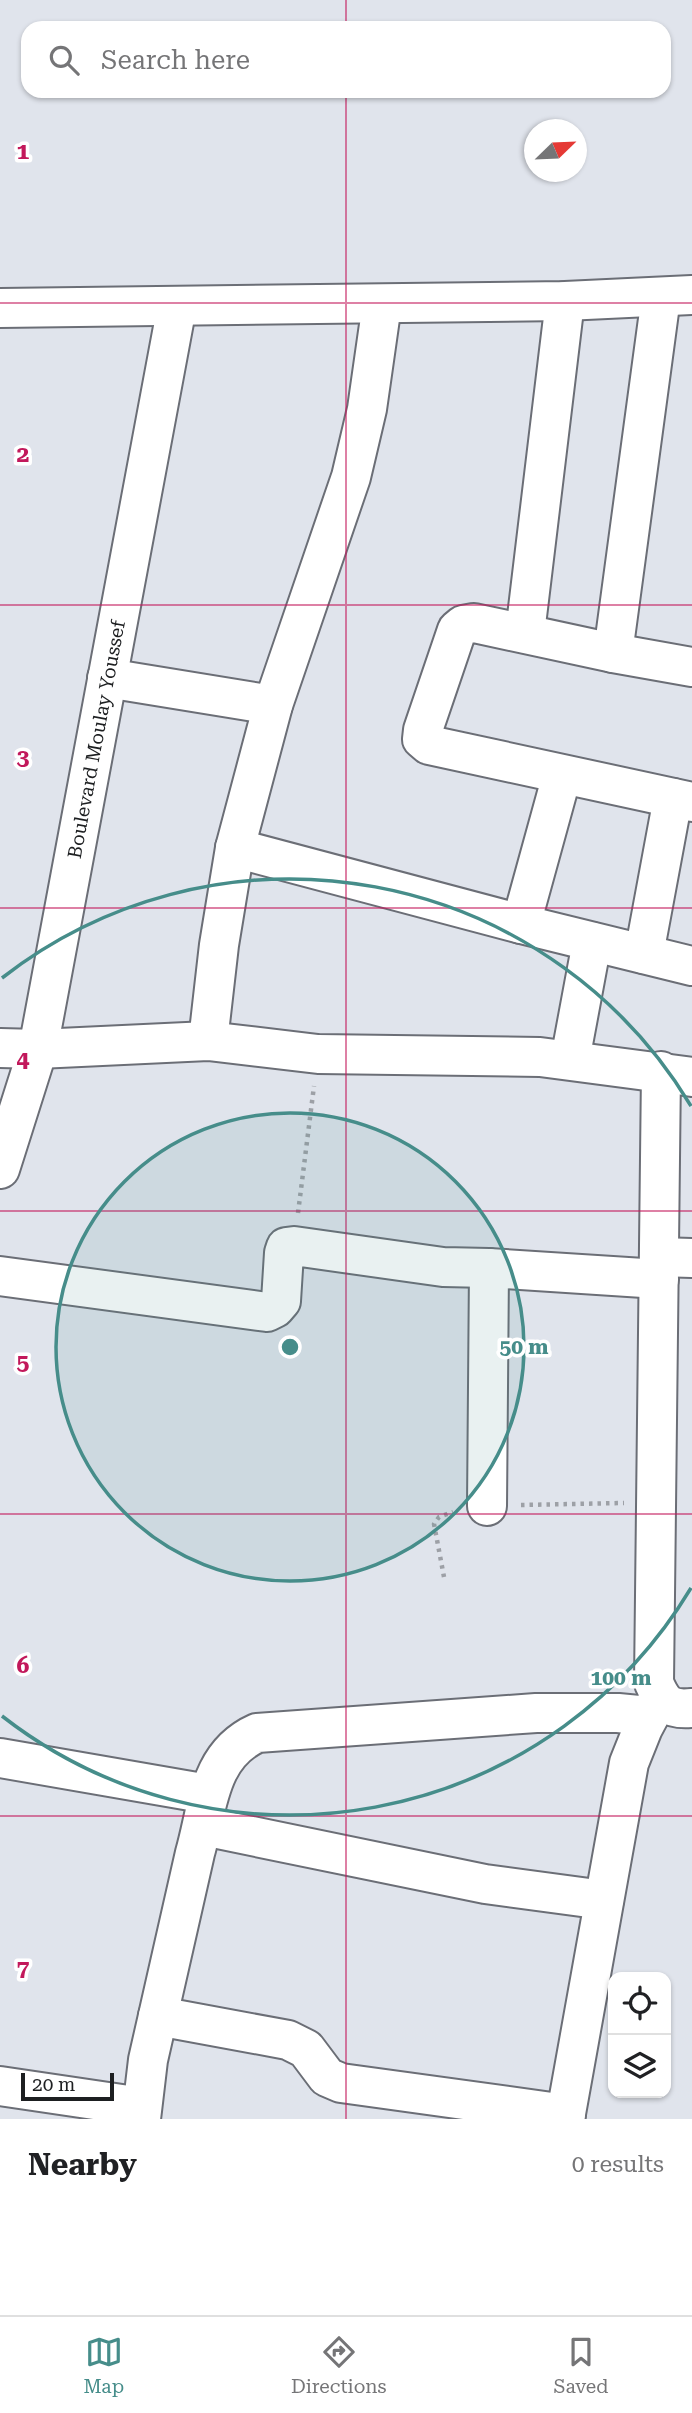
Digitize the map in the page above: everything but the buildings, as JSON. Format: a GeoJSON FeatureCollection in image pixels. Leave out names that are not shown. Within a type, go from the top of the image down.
{"type":"FeatureCollection","features":[{"type":"Feature","properties":{"kind":"street"},"geometry":{"type":"LineString","coordinates":[[0,308],[565,301],[676,296],[613,653]]}},
{"type":"Feature","properties":{"kind":"street"},"geometry":{"type":"LineString","coordinates":[[525,633],[565,301]]}},
{"type":"Feature","properties":{"kind":"street"},"geometry":{"type":"LineString","coordinates":[[208,1041],[234,848],[273,705],[351,477],[367,409],[382,303]]}},
{"type":"Feature","properties":{"kind":"street","name":"Boulevard Moulay Youssef"},"geometry":{"type":"LineString","coordinates":[[0,1169],[38,1049],[177,306]]}},
{"type":"Feature","properties":{"kind":"street"},"geometry":{"type":"LineString","coordinates":[[644,954],[683,800],[429,745],[422,740],[423,730],[457,630],[474,622],[613,653],[692,667]]}},
{"type":"Feature","properties":{"kind":"street"},"geometry":{"type":"LineString","coordinates":[[107,678],[273,705]]}},
{"type":"Feature","properties":{"kind":"street"},"geometry":{"type":"LineString","coordinates":[[521,924],[562,775]]}},
{"type":"Feature","properties":{"kind":"street"},"geometry":{"type":"LineString","coordinates":[[234,848],[692,966]]}},
{"type":"Feature","properties":{"kind":"street"},"geometry":{"type":"LineString","coordinates":[[570,1060],[592,942]]}},
{"type":"Feature","properties":{"kind":"street"},"geometry":{"type":"LineString","coordinates":[[0,1048],[38,1049],[208,1041],[318,1054],[570,1060],[677,1074],[654,1684],[667,1707]]}},
{"type":"Feature","properties":{"kind":"street"},"geometry":{"type":"LineString","coordinates":[[0,1276],[267,1312],[281,1301],[284,1254],[286,1247],[294,1246],[443,1267],[670,1265]]}},
{"type":"Feature","properties":{"kind":"street"},"geometry":{"type":"LineString","coordinates":[[487,1506],[489,1268]]}},
{"type":"Feature","properties":{"kind":"street"},"geometry":{"type":"LineString","coordinates":[[0,2086],[142,2113],[148,2060],[206,1810],[226,1756],[241,1740],[257,1732],[667,1707]]}},
{"type":"Feature","properties":{"kind":"street"},"geometry":{"type":"LineString","coordinates":[[158,2016],[288,2040],[306,2049],[327,2077],[341,2083],[566,2116],[629,1763],[667,1707]]}},
{"type":"Feature","properties":{"kind":"street"},"geometry":{"type":"LineString","coordinates":[[0,1758],[485,1884],[604,1900]]}},
{"type":"Feature","properties":{"kind":"path"},"geometry":{"type":"LineString","coordinates":[[294,1246],[318,1054]]}}]}
